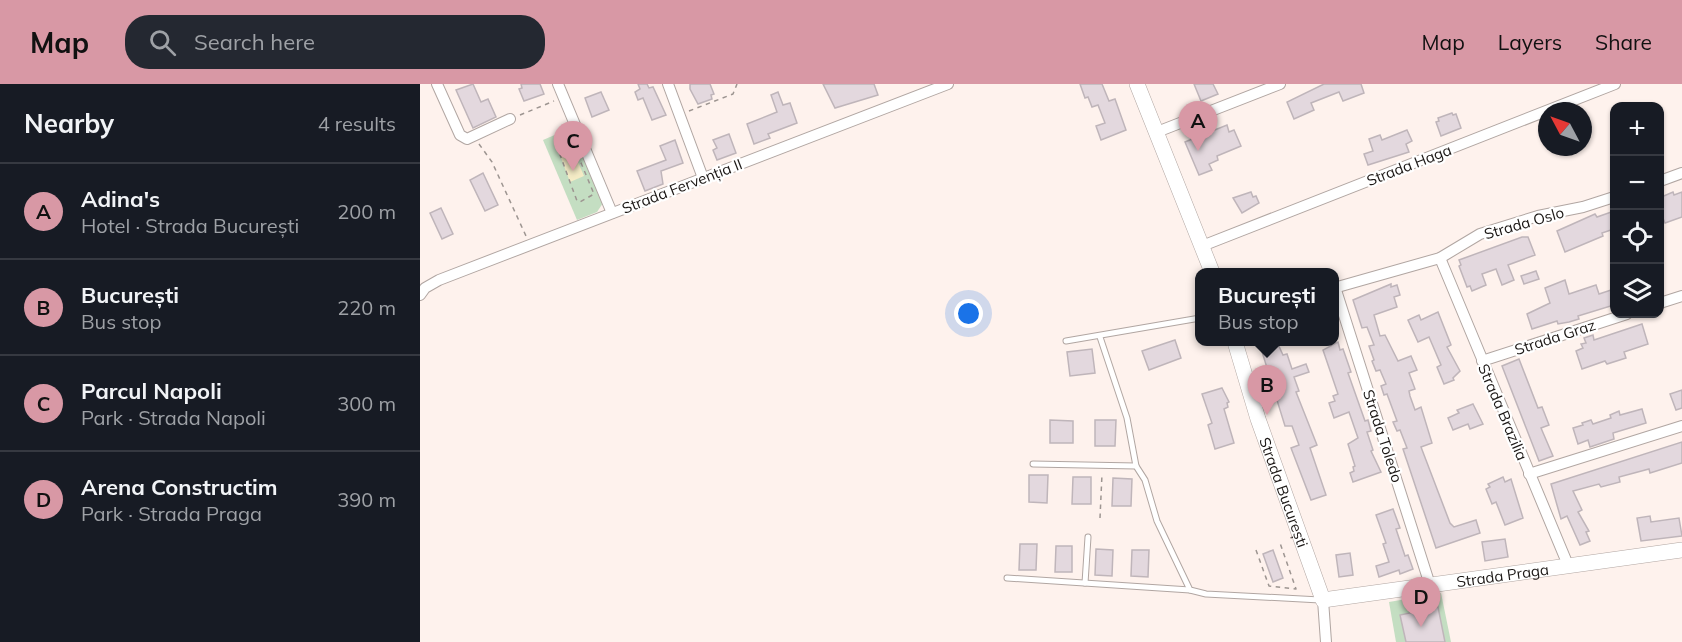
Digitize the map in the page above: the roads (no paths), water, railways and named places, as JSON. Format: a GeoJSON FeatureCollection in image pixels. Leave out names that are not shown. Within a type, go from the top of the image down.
{"type":"FeatureCollection","features":[{"type":"Feature","properties":{"kind":"street"},"geometry":{"type":"LineString","coordinates":[[437,84],[460,135],[466,139],[510,119]]}},
{"type":"Feature","properties":{"kind":"street"},"geometry":{"type":"LineString","coordinates":[[558,84],[612,213]]}},
{"type":"Feature","properties":{"kind":"street"},"geometry":{"type":"LineString","coordinates":[[668,84],[703,178]]}},
{"type":"Feature","properties":{"kind":"street","name":"Strada Fervenția II"},"geometry":{"type":"LineString","coordinates":[[420,295],[425,288],[439,280],[947,84]]}},
{"type":"Feature","properties":{"kind":"street"},"geometry":{"type":"LineString","coordinates":[[1137,84],[1210,268]]}},
{"type":"Feature","properties":{"kind":"street"},"geometry":{"type":"LineString","coordinates":[[1157,132],[1280,84]]}},
{"type":"Feature","properties":{"kind":"street","name":"Strada Haga"},"geometry":{"type":"LineString","coordinates":[[1202,246],[1615,84]]}},
{"type":"Feature","properties":{"kind":"street"},"geometry":{"type":"LineString","coordinates":[[1664,179],[1682,173]]}},
{"type":"Feature","properties":{"kind":"street","name":"Strada Oslo"},"geometry":{"type":"LineString","coordinates":[[1339,286],[1440,258],[1480,234],[1538,216],[1583,207],[1610,198]]}},
{"type":"Feature","properties":{"kind":"street","name":"Strada Brazilia"},"geometry":{"type":"LineString","coordinates":[[1440,258],[1568,565]]}},
{"type":"Feature","properties":{"kind":"street"},"geometry":{"type":"LineString","coordinates":[[1664,301],[1682,296]]}},
{"type":"Feature","properties":{"kind":"street","name":"Strada Toledo"},"geometry":{"type":"LineString","coordinates":[[1339,300],[1430,585]]}},
{"type":"Feature","properties":{"kind":"street","name":"Strada Graz"},"geometry":{"type":"LineString","coordinates":[[1482,361],[1615,318]]}},
{"type":"Feature","properties":{"kind":"street","name":"Strada București"},"geometry":{"type":"LineString","coordinates":[[1236,346],[1258,419],[1323,600],[1326,642]]}},
{"type":"Feature","properties":{"kind":"street"},"geometry":{"type":"LineString","coordinates":[[1529,474],[1682,426]]}},
{"type":"Feature","properties":{"kind":"street","name":"Strada Praga"},"geometry":{"type":"LineString","coordinates":[[1323,600],[1682,550]]}},
{"type":"Feature","properties":{"kind":"lane"},"geometry":{"type":"LineString","coordinates":[[1066,341],[1195,319]]}},
{"type":"Feature","properties":{"kind":"lane"},"geometry":{"type":"LineString","coordinates":[[1100,337],[1126,418],[1136,466],[1145,480],[1157,521],[1190,590]]}},
{"type":"Feature","properties":{"kind":"lane"},"geometry":{"type":"LineString","coordinates":[[1033,464],[1136,466]]}},
{"type":"Feature","properties":{"kind":"lane"},"geometry":{"type":"LineString","coordinates":[[1085,583],[1088,537]]}},
{"type":"Feature","properties":{"kind":"lane"},"geometry":{"type":"LineString","coordinates":[[1007,578],[1190,590],[1206,594],[1323,600]]}},
{"type":"Feature","properties":{"kind":"place","name":"Adina's"},"geometry":{"type":"Point","coordinates":[1198,151]}},
{"type":"Feature","properties":{"kind":"place","name":"Parcul Napoli"},"geometry":{"type":"Point","coordinates":[573,171]}},
{"type":"Feature","properties":{"kind":"place","name":"București"},"geometry":{"type":"Point","coordinates":[1267,415]}},
{"type":"Feature","properties":{"kind":"place","name":"Arena Constructim"},"geometry":{"type":"Point","coordinates":[1421,627]}}]}
